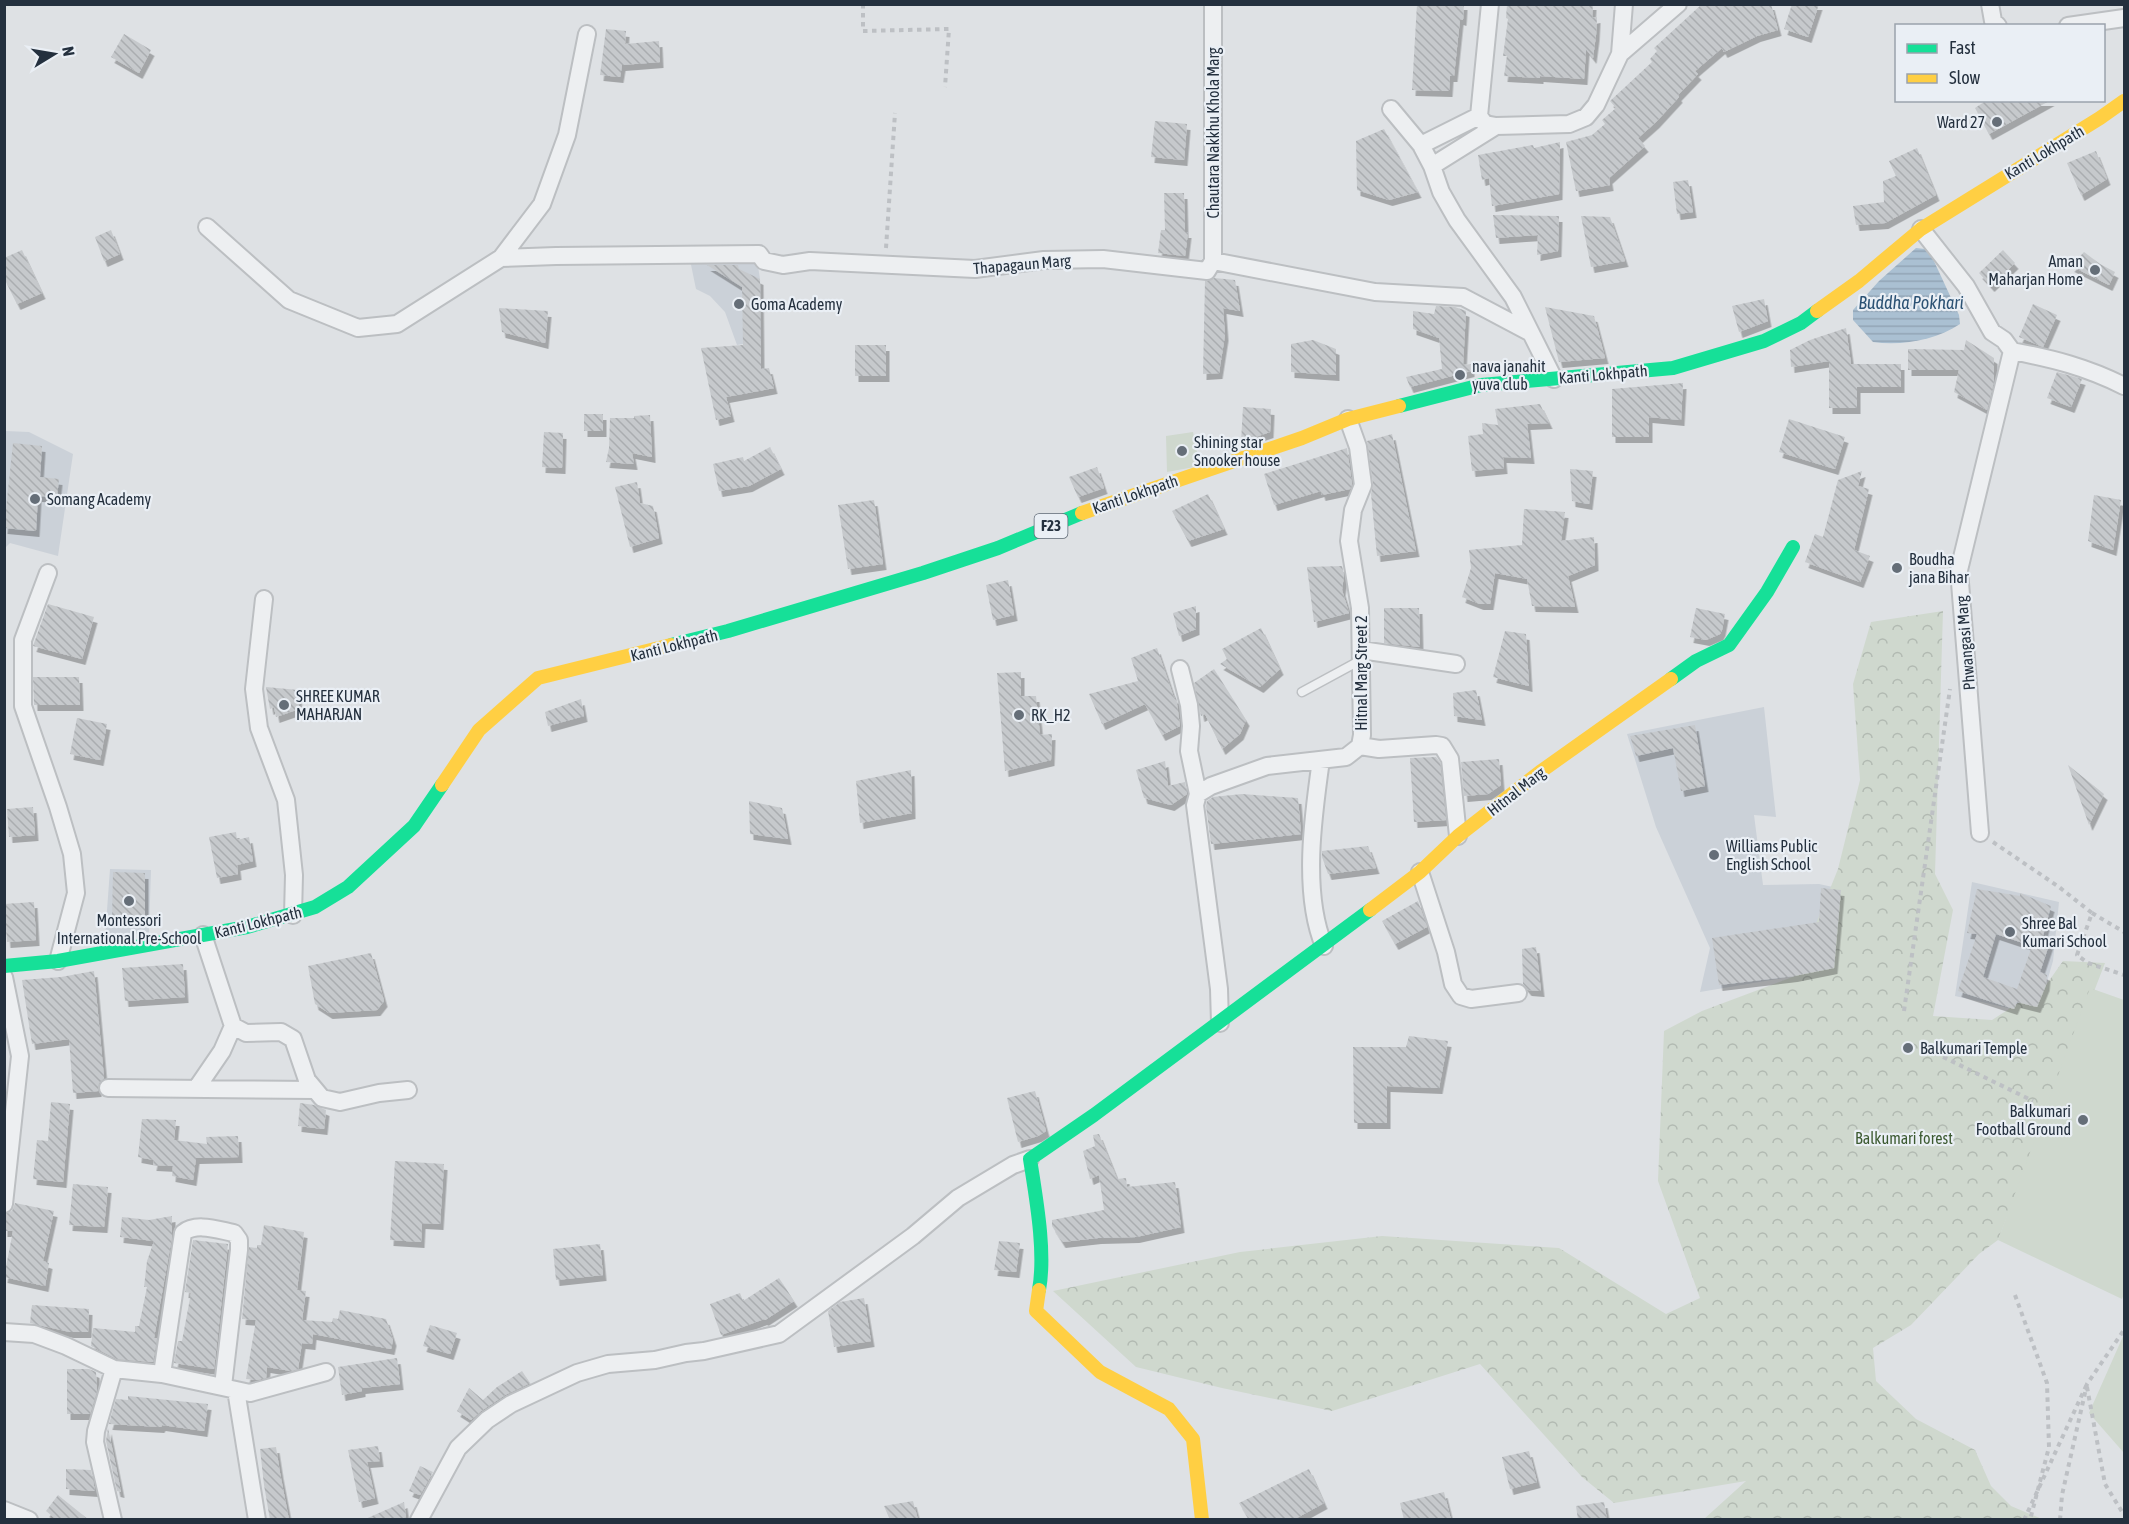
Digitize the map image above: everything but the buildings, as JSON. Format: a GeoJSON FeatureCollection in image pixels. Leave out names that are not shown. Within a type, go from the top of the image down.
{"type":"FeatureCollection","features":[{"type":"Feature","properties":{"kind":"main road","name":"Kanti Lokhpath"},"geometry":{"type":"LineString","coordinates":[[4,966],[58,961],[247,927],[315,908],[348,887],[414,826],[479,730],[538,678],[728,631],[924,573],[998,548],[1096,507],[1302,438],[1348,419],[1481,385],[1673,368],[1764,341],[1801,323],[1859,281],[1921,229],[2124,101]]}},
{"type":"Feature","properties":{"kind":"main road","name":"Hitnal Marg"},"geometry":{"type":"LineString","coordinates":[[1030,1159],[1094,1115],[1324,946],[1420,872],[1458,836],[1540,772],[1696,661],[1729,645],[1754,612],[1793,547]]}},
{"type":"Feature","properties":{"kind":"main road"},"geometry":{"type":"LineString","coordinates":[[1030,1159],[1036,1197],[1042,1275],[1036,1311],[1100,1372],[1169,1409],[1193,1439],[1202,1520]]}},
{"type":"Feature","properties":{"kind":"street","name":"Chautara Nakkhu Khola Marg"},"geometry":{"type":"LineString","coordinates":[[1212,261],[1213,4]]}},
{"type":"Feature","properties":{"kind":"street"},"geometry":{"type":"LineString","coordinates":[[1490,4],[1479,116],[1485,124],[1496,126],[1569,124],[1586,117],[1596,105],[1620,54],[1624,4]]}},
{"type":"Feature","properties":{"kind":"street"},"geometry":{"type":"LineString","coordinates":[[1620,54],[1678,4]]}},
{"type":"Feature","properties":{"kind":"street"},"geometry":{"type":"LineString","coordinates":[[1990,4],[1993,21],[1996,24]]}},
{"type":"Feature","properties":{"kind":"street"},"geometry":{"type":"LineString","coordinates":[[2082,24],[2124,18]]}},
{"type":"Feature","properties":{"kind":"street"},"geometry":{"type":"LineString","coordinates":[[207,227],[289,300],[358,328],[397,324],[501,258],[542,204],[567,135],[587,34]]}},
{"type":"Feature","properties":{"kind":"street"},"geometry":{"type":"LineString","coordinates":[[1391,109],[1421,145],[1432,166],[1441,192],[1458,220],[1513,297],[1554,379]]}},
{"type":"Feature","properties":{"kind":"street"},"geometry":{"type":"LineString","coordinates":[[1421,145],[1479,116]]}},
{"type":"Feature","properties":{"kind":"street"},"geometry":{"type":"LineString","coordinates":[[1432,166],[1496,126]]}},
{"type":"Feature","properties":{"kind":"street"},"geometry":{"type":"LineString","coordinates":[[1921,229],[1966,286],[1992,332],[2004,340],[2012,351],[2064,361],[2103,375],[2124,386]]}},
{"type":"Feature","properties":{"kind":"street","name":"Thapagaun Marg"},"geometry":{"type":"LineString","coordinates":[[501,258],[759,254],[764,261],[783,265],[810,261],[975,269],[1044,260],[1103,259],[1207,271],[1212,261],[1375,292],[1463,297],[1529,332]]}},
{"type":"Feature","properties":{"kind":"street","name":"Phwangasi Marg"},"geometry":{"type":"LineString","coordinates":[[1980,833],[1959,570],[2012,351]]}},
{"type":"Feature","properties":{"kind":"street","name":"Hitnal Marg Street 2"},"geometry":{"type":"LineString","coordinates":[[1198,794],[1211,786],[1267,766],[1346,757],[1360,746],[1362,735],[1360,608],[1349,540],[1353,510],[1363,485],[1358,447],[1348,419]]}},
{"type":"Feature","properties":{"kind":"street"},"geometry":{"type":"LineString","coordinates":[[48,573],[23,640],[23,705],[72,854],[76,893],[58,961]]}},
{"type":"Feature","properties":{"kind":"street"},"geometry":{"type":"LineString","coordinates":[[264,599],[254,689],[259,728],[286,800],[294,875],[293,915]]}},
{"type":"Feature","properties":{"kind":"street"},"geometry":{"type":"LineString","coordinates":[[1361,655],[1456,664]]}},
{"type":"Feature","properties":{"kind":"street"},"geometry":{"type":"LineString","coordinates":[[1180,669],[1189,705],[1191,726],[1189,751],[1198,794],[1195,805],[1219,989],[1220,1023]]}},
{"type":"Feature","properties":{"kind":"street"},"geometry":{"type":"LineString","coordinates":[[1360,746],[1379,749],[1436,744],[1442,746],[1450,759],[1458,836]]}},
{"type":"Feature","properties":{"kind":"street"},"geometry":{"type":"LineString","coordinates":[[1320,760],[1314,806],[1311,867],[1318,930],[1324,946]]}},
{"type":"Feature","properties":{"kind":"street"},"geometry":{"type":"LineString","coordinates":[[1420,872],[1446,952],[1453,984],[1461,996],[1471,999],[1518,993]]}},
{"type":"Feature","properties":{"kind":"street"},"geometry":{"type":"LineString","coordinates":[[196,1089],[222,1051],[233,1026],[203,935]]}},
{"type":"Feature","properties":{"kind":"street"},"geometry":{"type":"LineString","coordinates":[[4,977],[20,1056],[4,1204]]}},
{"type":"Feature","properties":{"kind":"street"},"geometry":{"type":"LineString","coordinates":[[233,1026],[246,1033],[281,1032],[293,1039],[307,1080],[322,1098],[340,1102],[408,1089]]}},
{"type":"Feature","properties":{"kind":"street"},"geometry":{"type":"LineString","coordinates":[[108,1088],[315,1090]]}},
{"type":"Feature","properties":{"kind":"street"},"geometry":{"type":"LineString","coordinates":[[419,1520],[458,1448],[487,1420],[512,1404],[577,1373],[608,1364],[655,1360],[779,1334],[912,1236],[958,1198],[1013,1165],[1030,1159]]}},
{"type":"Feature","properties":{"kind":"street"},"geometry":{"type":"LineString","coordinates":[[162,1374],[183,1233],[189,1228],[199,1227],[234,1233],[239,1240],[239,1250],[229,1388],[257,1520]]}},
{"type":"Feature","properties":{"kind":"street"},"geometry":{"type":"LineString","coordinates":[[4,1332],[34,1334],[66,1346],[114,1369],[162,1374],[250,1393],[326,1372]]}},
{"type":"Feature","properties":{"kind":"street"},"geometry":{"type":"LineString","coordinates":[[113,1520],[95,1442],[96,1431],[114,1369]]}},
{"type":"Feature","properties":{"kind":"street"},"geometry":{"type":"LineString","coordinates":[[4,1510],[30,1520]]}},
{"type":"Feature","properties":{"kind":"lane"},"geometry":{"type":"LineString","coordinates":[[1302,692],[1361,655]]}},
{"type":"Feature","properties":{"kind":"path"},"geometry":{"type":"LineString","coordinates":[[863,4],[863,31],[949,29],[945,87]]}},
{"type":"Feature","properties":{"kind":"path"},"geometry":{"type":"LineString","coordinates":[[885,264],[895,113]]}},
{"type":"Feature","properties":{"kind":"path"},"geometry":{"type":"LineString","coordinates":[[1904,1011],[1950,684]]}},
{"type":"Feature","properties":{"kind":"path"},"geometry":{"type":"LineString","coordinates":[[1980,833],[2059,887],[2092,913],[2124,932]]}},
{"type":"Feature","properties":{"kind":"path"},"geometry":{"type":"LineString","coordinates":[[2092,913],[2077,956],[2088,963],[2124,975]]}},
{"type":"Feature","properties":{"kind":"path"},"geometry":{"type":"LineString","coordinates":[[1935,1053],[2032,1101]]}},
{"type":"Feature","properties":{"kind":"path"},"geometry":{"type":"LineString","coordinates":[[2015,1295],[2047,1383],[2049,1447],[2030,1520]]}},
{"type":"Feature","properties":{"kind":"path"},"geometry":{"type":"LineString","coordinates":[[2024,1520],[2087,1384],[2124,1330]]}},
{"type":"Feature","properties":{"kind":"path"},"geometry":{"type":"LineString","coordinates":[[2087,1384],[2105,1484],[2124,1515]]}},
{"type":"Feature","properties":{"kind":"path"},"geometry":{"type":"LineString","coordinates":[[2060,1520],[2062,1495],[2087,1384]]}},
{"type":"Feature","properties":{"kind":"shaded area","name":"Goma Academy"},"geometry":{"type":"Polygon","coordinates":[[[690,260],[757,260],[760,279],[761,341],[737,345],[725,312],[710,296],[696,289],[690,260]]]}},
{"type":"Feature","properties":{"kind":"shaded area","name":"Somang Academy"},"geometry":{"type":"Polygon","coordinates":[[[5,431],[29,432],[73,454],[58,556],[10,543],[5,548],[5,431]]]}},
{"type":"Feature","properties":{"kind":"shaded area","name":"Williams Public English School"},"geometry":{"type":"Polygon","coordinates":[[[1764,707],[1776,817],[1754,815],[1763,885],[1819,884],[1842,889],[1836,969],[1700,992],[1710,948],[1656,827],[1627,734],[1764,707]]]}},
{"type":"Feature","properties":{"kind":"shaded area","name":"Montessori International Pre-School"},"geometry":{"type":"Polygon","coordinates":[[[110,869],[151,870],[149,932],[105,938],[110,869]]]}},
{"type":"Feature","properties":{"kind":"shaded area","name":"Shree Bal Kumari School"},"geometry":{"type":"Polygon","coordinates":[[[1972,882],[2059,902],[2053,961],[2039,1009],[2017,1010],[1955,996],[1972,882]]]}},
{"type":"Feature","properties":{"kind":"green space","name":"Shining star Snooker house"},"geometry":{"type":"Polygon","coordinates":[[[1193,432],[1200,466],[1167,472],[1166,436],[1193,432]]]}},
{"type":"Feature","properties":{"kind":"green space","name":"Balkumari forest"},"geometry":{"type":"Polygon","coordinates":[[[1943,611],[1935,874],[1953,910],[1933,1016],[1992,1020],[2046,985],[2063,961],[2105,963],[1998,1240],[1979,1254],[1911,1325],[1873,1348],[1876,1381],[1916,1419],[1975,1450],[1991,1486],[2011,1506],[2042,1519],[1704,1519],[1746,1481],[1614,1503],[1582,1477],[1480,1364],[1332,1411],[1136,1367],[1053,1291],[1240,1252],[1382,1236],[1559,1248],[1666,1314],[1700,1298],[1658,1181],[1664,1031],[1702,1011],[1795,976],[1838,869],[1860,780],[1853,684],[1871,622],[1943,611]]]}},
{"type":"Feature","properties":{"kind":"green space","name":"Balkumari Football Ground"},"geometry":{"type":"Polygon","coordinates":[[[2090,988],[2124,1000],[2124,1294],[2122,1299],[1998,1240],[2090,988]]]}},
{"type":"Feature","properties":{"kind":"green space"},"geometry":{"type":"Polygon","coordinates":[[[2124,1334],[2124,1453],[2089,1413],[2124,1334]]]}},
{"type":"Feature","properties":{"kind":"water","name":"Buddha Pokhari"},"geometry":{"type":"Polygon","coordinates":[[[1916,248],[1925,249],[1933,259],[1959,315],[1960,324],[1930,338],[1895,343],[1873,342],[1853,320],[1853,310],[1879,281],[1916,248]]]}},
{"type":"Feature","properties":{"kind":"traffic: fast"},"geometry":{"type":"LineString","coordinates":[[1399,406],[1481,385],[1673,368],[1764,341],[1801,323],[1817,311]]}},
{"type":"Feature","properties":{"kind":"traffic: fast"},"geometry":{"type":"LineString","coordinates":[[671,645],[728,631],[923,573],[998,548],[1082,513]]}},
{"type":"Feature","properties":{"kind":"traffic: fast"},"geometry":{"type":"LineString","coordinates":[[1671,679],[1696,661],[1729,645],[1767,592],[1793,547]]}},
{"type":"Feature","properties":{"kind":"traffic: fast"},"geometry":{"type":"LineString","coordinates":[[4,966],[58,961],[247,927],[315,907],[348,887],[414,826],[442,785]]}},
{"type":"Feature","properties":{"kind":"traffic: fast"},"geometry":{"type":"LineString","coordinates":[[1039,1290],[1041,1242],[1030,1159],[1094,1115],[1370,910]]}},
{"type":"Feature","properties":{"kind":"traffic: slow"},"geometry":{"type":"LineString","coordinates":[[1817,311],[1859,281],[1921,229],[2124,101]]}},
{"type":"Feature","properties":{"kind":"traffic: slow"},"geometry":{"type":"LineString","coordinates":[[1082,513],[1302,438],[1348,419],[1399,406]]}},
{"type":"Feature","properties":{"kind":"traffic: slow"},"geometry":{"type":"LineString","coordinates":[[442,785],[479,730],[538,678],[671,645]]}},
{"type":"Feature","properties":{"kind":"traffic: slow"},"geometry":{"type":"LineString","coordinates":[[1370,910],[1420,872],[1458,836],[1540,772],[1671,679]]}},
{"type":"Feature","properties":{"kind":"traffic: slow"},"geometry":{"type":"LineString","coordinates":[[1039,1290],[1036,1311],[1100,1372],[1169,1409],[1193,1439],[1202,1520]]}},
{"type":"Feature","properties":{"kind":"place","name":"Ward 27"},"geometry":{"type":"Point","coordinates":[1997,122]}},
{"type":"Feature","properties":{"kind":"place","name":"Aman Maharjan Home"},"geometry":{"type":"Point","coordinates":[2095,270]}},
{"type":"Feature","properties":{"kind":"place","name":"Goma Academy"},"geometry":{"type":"Point","coordinates":[739,304]}},
{"type":"Feature","properties":{"kind":"place","name":"nava janahit yuva club"},"geometry":{"type":"Point","coordinates":[1460,375]}},
{"type":"Feature","properties":{"kind":"place","name":"Shining star Snooker house"},"geometry":{"type":"Point","coordinates":[1182,451]}},
{"type":"Feature","properties":{"kind":"place","name":"Somang Academy"},"geometry":{"type":"Point","coordinates":[35,499]}},
{"type":"Feature","properties":{"kind":"place","name":"Boudha jana Bihar"},"geometry":{"type":"Point","coordinates":[1897,568]}},
{"type":"Feature","properties":{"kind":"place","name":"SHREE KUMAR MAHARJAN"},"geometry":{"type":"Point","coordinates":[284,705]}},
{"type":"Feature","properties":{"kind":"place","name":"RK_H2"},"geometry":{"type":"Point","coordinates":[1019,715]}},
{"type":"Feature","properties":{"kind":"place","name":"Williams Public English School"},"geometry":{"type":"Point","coordinates":[1714,855]}},
{"type":"Feature","properties":{"kind":"place","name":"Montessori International Pre-School"},"geometry":{"type":"Point","coordinates":[129,901]}},
{"type":"Feature","properties":{"kind":"place","name":"Shree Bal Kumari School"},"geometry":{"type":"Point","coordinates":[2010,932]}},
{"type":"Feature","properties":{"kind":"place","name":"Balkumari Temple"},"geometry":{"type":"Point","coordinates":[1908,1048]}},
{"type":"Feature","properties":{"kind":"place","name":"Balkumari Football Ground"},"geometry":{"type":"Point","coordinates":[2083,1120]}}]}
